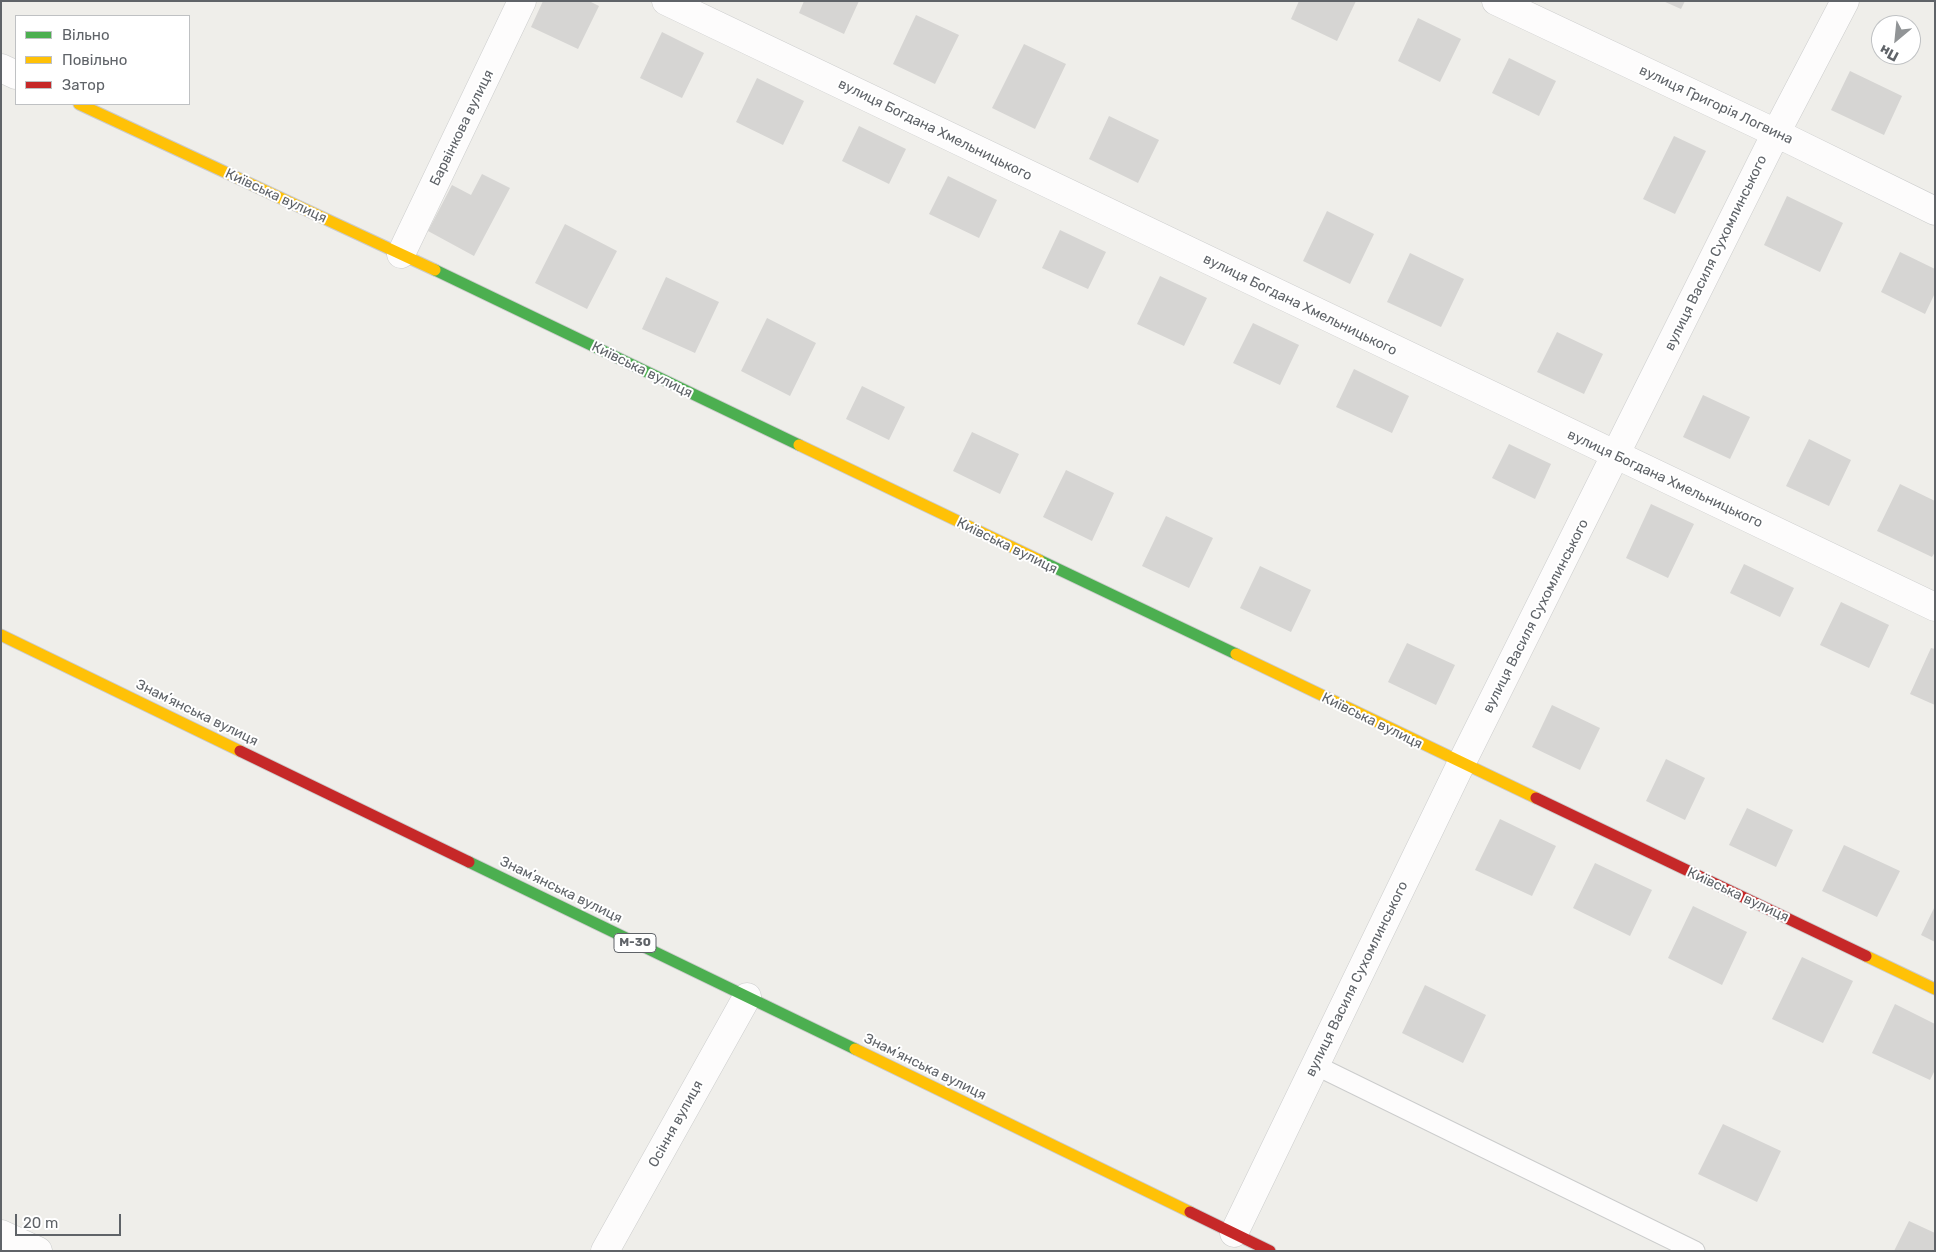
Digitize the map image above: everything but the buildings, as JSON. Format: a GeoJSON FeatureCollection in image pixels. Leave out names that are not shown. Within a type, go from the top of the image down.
{"type":"FeatureCollection","features":[{"type":"Feature","properties":{"kind":"main road","name":"Київська вулиця"},"geometry":{"type":"LineString","coordinates":[[81,105],[401,254],[1461,764],[1935,989]]}},
{"type":"Feature","properties":{"kind":"main road","name":"Знамʼянська вулиця"},"geometry":{"type":"LineString","coordinates":[[1,635],[1270,1251]]}},
{"type":"Feature","properties":{"kind":"street","name":"Барвінкова вулиця"},"geometry":{"type":"LineString","coordinates":[[401,254],[522,1]]}},
{"type":"Feature","properties":{"kind":"street","name":"вулиця Богдана Хмельницького"},"geometry":{"type":"LineString","coordinates":[[666,1],[1935,607]]}},
{"type":"Feature","properties":{"kind":"street","name":"вулиця Григорія Логвина"},"geometry":{"type":"LineString","coordinates":[[1496,1],[1776,133],[1935,211]]}},
{"type":"Feature","properties":{"kind":"street","name":"вулиця Василя Сухомлинського"},"geometry":{"type":"LineString","coordinates":[[1234,1234],[1461,764],[1776,133],[1845,1]]}},
{"type":"Feature","properties":{"kind":"street"},"geometry":{"type":"LineString","coordinates":[[1,68],[15,75]]}},
{"type":"Feature","properties":{"kind":"street","name":"Осіння вулиця"},"geometry":{"type":"LineString","coordinates":[[605,1251],[747,997]]}},
{"type":"Feature","properties":{"kind":"street"},"geometry":{"type":"LineString","coordinates":[[1,1234],[38,1251]]}},
{"type":"Feature","properties":{"kind":"lane"},"geometry":{"type":"LineString","coordinates":[[1315,1065],[1694,1251]]}},
{"type":"Feature","properties":{"kind":"traffic: fast"},"geometry":{"type":"LineString","coordinates":[[435,270],[799,445]]}},
{"type":"Feature","properties":{"kind":"traffic: fast"},"geometry":{"type":"LineString","coordinates":[[1039,560],[1236,654]]}},
{"type":"Feature","properties":{"kind":"traffic: fast"},"geometry":{"type":"LineString","coordinates":[[469,862],[855,1049]]}},
{"type":"Feature","properties":{"kind":"traffic: slow"},"geometry":{"type":"LineString","coordinates":[[81,105],[435,270]]}},
{"type":"Feature","properties":{"kind":"traffic: slow"},"geometry":{"type":"LineString","coordinates":[[799,445],[1039,560]]}},
{"type":"Feature","properties":{"kind":"traffic: slow"},"geometry":{"type":"LineString","coordinates":[[1,635],[240,751]]}},
{"type":"Feature","properties":{"kind":"traffic: slow"},"geometry":{"type":"LineString","coordinates":[[1236,654],[1536,798]]}},
{"type":"Feature","properties":{"kind":"traffic: slow"},"geometry":{"type":"LineString","coordinates":[[1866,956],[1935,989]]}},
{"type":"Feature","properties":{"kind":"traffic: slow"},"geometry":{"type":"LineString","coordinates":[[855,1049],[1190,1212]]}},
{"type":"Feature","properties":{"kind":"traffic: jam"},"geometry":{"type":"LineString","coordinates":[[240,751],[469,862]]}},
{"type":"Feature","properties":{"kind":"traffic: jam"},"geometry":{"type":"LineString","coordinates":[[1536,798],[1866,956]]}},
{"type":"Feature","properties":{"kind":"traffic: jam"},"geometry":{"type":"LineString","coordinates":[[1190,1212],[1270,1251]]}}]}
